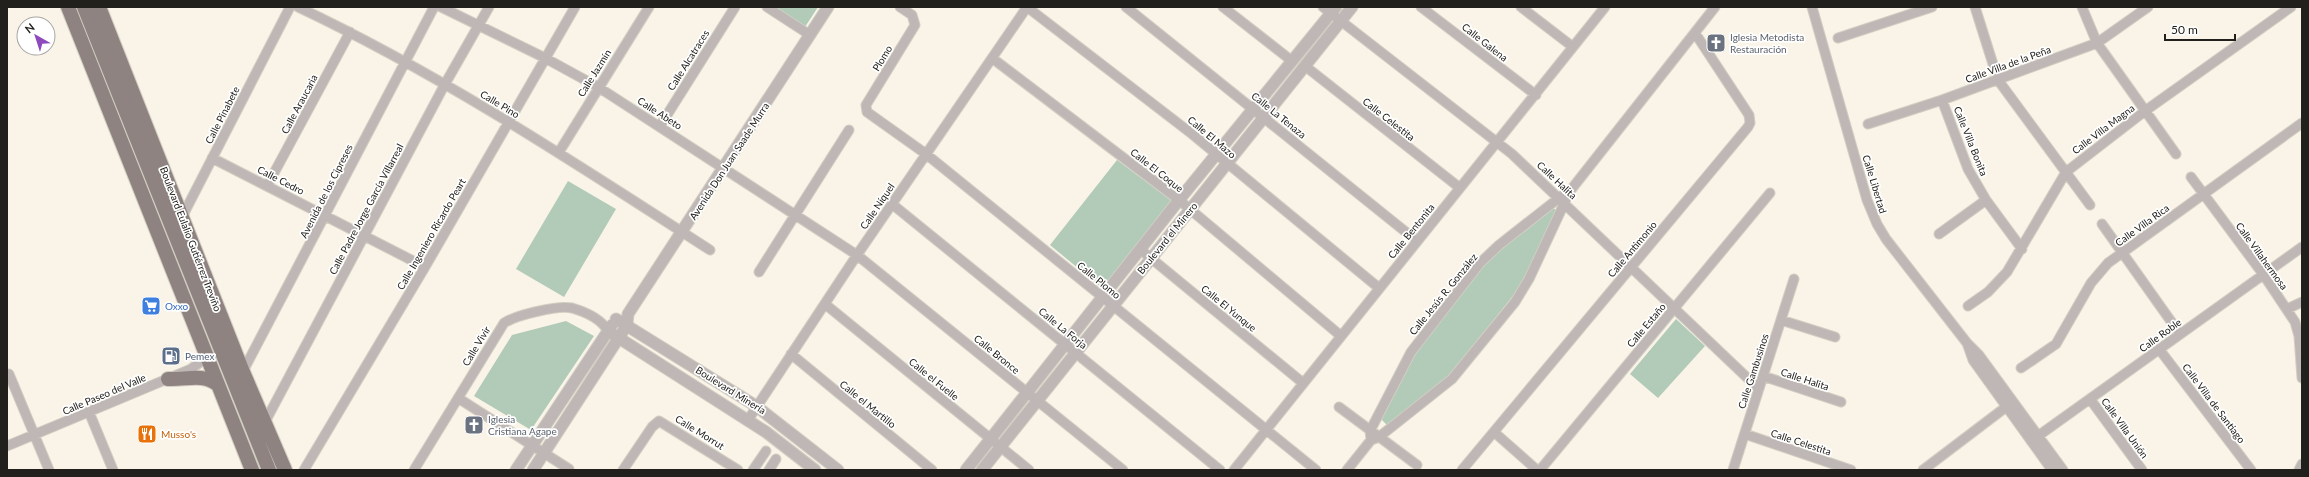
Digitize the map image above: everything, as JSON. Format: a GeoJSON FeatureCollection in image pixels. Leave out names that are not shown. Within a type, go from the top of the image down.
{"type":"FeatureCollection","features":[{"type":"Feature","properties":{"kind":"main road"},"geometry":{"type":"LineString","coordinates":[[68,7],[252,470]]}},
{"type":"Feature","properties":{"kind":"main road","name":"Boulevard Eulalio Gutiérrez Treviño"},"geometry":{"type":"LineString","coordinates":[[84,7],[269,470]]}},
{"type":"Feature","properties":{"kind":"main road","name":"Boulevard Eulalio Gutiérrez Treviño"},"geometry":{"type":"LineString","coordinates":[[104,10],[243,372],[285,470]]}},
{"type":"Feature","properties":{"kind":"main road"},"geometry":{"type":"LineString","coordinates":[[207,357],[211,345],[208,320]]}},
{"type":"Feature","properties":{"kind":"main road"},"geometry":{"type":"LineString","coordinates":[[168,379],[186,380],[206,377],[218,384]]}},
{"type":"Feature","properties":{"kind":"street","name":"Calle Pinabete"},"geometry":{"type":"LineString","coordinates":[[174,233],[290,7]]}},
{"type":"Feature","properties":{"kind":"street","name":"Calle Pino"},"geometry":{"type":"LineString","coordinates":[[298,7],[406,61],[445,84],[559,152],[710,250]]}},
{"type":"Feature","properties":{"kind":"street","name":"Avenida de los Cipreses"},"geometry":{"type":"LineString","coordinates":[[234,384],[243,372],[326,216],[434,7]]}},
{"type":"Feature","properties":{"kind":"street","name":"Calle Abeto"},"geometry":{"type":"LineString","coordinates":[[441,7],[545,58],[598,87],[795,213],[857,255]]}},
{"type":"Feature","properties":{"kind":"street","name":"Calle Padre Jorge García Villarreal"},"geometry":{"type":"LineString","coordinates":[[265,422],[445,84],[489,7]]}},
{"type":"Feature","properties":{"kind":"street","name":"Calle Ingeniero Ricardo Peart"},"geometry":{"type":"LineString","coordinates":[[304,470],[425,267],[574,7]]}},
{"type":"Feature","properties":{"kind":"street","name":"Calle Jazmín"},"geometry":{"type":"LineString","coordinates":[[559,152],[649,7]]}},
{"type":"Feature","properties":{"kind":"street","name":"Calle Alcatraces"},"geometry":{"type":"LineString","coordinates":[[660,126],[734,7]]}},
{"type":"Feature","properties":{"kind":"street"},"geometry":{"type":"LineString","coordinates":[[767,7],[810,35]]}},
{"type":"Feature","properties":{"kind":"street","name":"Avenida Don Juan Saade Murra"},"geometry":{"type":"LineString","coordinates":[[534,470],[627,326],[628,314],[683,232],[828,7]]}},
{"type":"Feature","properties":{"kind":"street","name":"Plomo"},"geometry":{"type":"LineString","coordinates":[[866,110],[866,105],[915,25],[914,18],[900,7]]}},
{"type":"Feature","properties":{"kind":"street","name":"Calle Níquel"},"geometry":{"type":"LineString","coordinates":[[748,420],[857,255],[1027,7]]}},
{"type":"Feature","properties":{"kind":"street","name":"Calle El Mazo"},"geometry":{"type":"LineString","coordinates":[[1027,7],[1216,155],[1379,288]]}},
{"type":"Feature","properties":{"kind":"street","name":"Calle La Tenaza"},"geometry":{"type":"LineString","coordinates":[[1126,7],[1417,241]]}},
{"type":"Feature","properties":{"kind":"street"},"geometry":{"type":"LineString","coordinates":[[1224,7],[1292,61]]}},
{"type":"Feature","properties":{"kind":"street","name":"Boulevard el Minero"},"geometry":{"type":"LineString","coordinates":[[982,470],[999,446],[1191,210],[1226,163],[1352,7]]}},
{"type":"Feature","properties":{"kind":"street","name":"Calle Galena"},"geometry":{"type":"LineString","coordinates":[[1421,7],[1536,95]]}},
{"type":"Feature","properties":{"kind":"street"},"geometry":{"type":"LineString","coordinates":[[1521,7],[1573,47]]}},
{"type":"Feature","properties":{"kind":"street","name":"Calle Bentonita"},"geometry":{"type":"LineString","coordinates":[[1234,470],[1605,7]]}},
{"type":"Feature","properties":{"kind":"street","name":"Calle Jesús R. González"},"geometry":{"type":"LineString","coordinates":[[1347,470],[1373,436],[1407,357],[1480,263],[1499,245],[1562,200],[1715,7]]}},
{"type":"Feature","properties":{"kind":"street","name":"Calle Libertad"},"geometry":{"type":"LineString","coordinates":[[1812,7],[1872,214],[1886,239],[1967,343],[1979,355],[2035,439],[2052,470]]}},
{"type":"Feature","properties":{"kind":"street"},"geometry":{"type":"LineString","coordinates":[[1838,38],[1932,7]]}},
{"type":"Feature","properties":{"kind":"street"},"geometry":{"type":"LineString","coordinates":[[1975,7],[1998,80],[2090,205]]}},
{"type":"Feature","properties":{"kind":"street"},"geometry":{"type":"LineString","coordinates":[[2082,7],[2097,43],[2176,154]]}},
{"type":"Feature","properties":{"kind":"street","name":"Calle Villa de la Peña"},"geometry":{"type":"LineString","coordinates":[[1868,124],[1942,100],[2097,43],[2148,7]]}},
{"type":"Feature","properties":{"kind":"street","name":"Calle Villa Magna"},"geometry":{"type":"LineString","coordinates":[[1968,306],[1996,285],[2022,249],[2066,172],[2145,111],[2291,7]]}},
{"type":"Feature","properties":{"kind":"street","name":"Boulevard el Minero"},"geometry":{"type":"LineString","coordinates":[[966,470],[1065,343],[1103,298],[1179,200],[1292,61],[1330,9]]}},
{"type":"Feature","properties":{"kind":"street","name":"Calle Halita"},"geometry":{"type":"LineString","coordinates":[[1330,9],[1342,21],[1497,142],[1562,200],[1759,389]]}},
{"type":"Feature","properties":{"kind":"street"},"geometry":{"type":"LineString","coordinates":[[94,32],[104,10]]}},
{"type":"Feature","properties":{"kind":"street","name":"Calle Araucaria"},"geometry":{"type":"LineString","coordinates":[[267,186],[350,32]]}},
{"type":"Feature","properties":{"kind":"street","name":"Calle Antimonio"},"geometry":{"type":"LineString","coordinates":[[1462,470],[1750,123],[1749,115],[1695,33]]}},
{"type":"Feature","properties":{"kind":"street","name":"Calle El Coque"},"geometry":{"type":"LineString","coordinates":[[992,58],[1179,200],[1341,336]]}},
{"type":"Feature","properties":{"kind":"street","name":"Calle Celestita"},"geometry":{"type":"LineString","coordinates":[[1305,66],[1460,188]]}},
{"type":"Feature","properties":{"kind":"street","name":"Calle Villa Bonita"},"geometry":{"type":"LineString","coordinates":[[1942,100],[1968,169],[1986,200],[2022,249]]}},
{"type":"Feature","properties":{"kind":"street","name":"Calle Plomo"},"geometry":{"type":"LineString","coordinates":[[866,110],[926,154],[1316,470]]}},
{"type":"Feature","properties":{"kind":"street","name":"Calle Villa Rica"},"geometry":{"type":"LineString","coordinates":[[2021,368],[2056,344],[2099,272],[2122,252],[2302,123]]}},
{"type":"Feature","properties":{"kind":"street"},"geometry":{"type":"LineString","coordinates":[[759,272],[849,130]]}},
{"type":"Feature","properties":{"kind":"street","name":"Calle Cedro"},"geometry":{"type":"LineString","coordinates":[[212,158],[425,267]]}},
{"type":"Feature","properties":{"kind":"street","name":"Calle Villahermosa"},"geometry":{"type":"LineString","coordinates":[[2191,177],[2263,274],[2295,322],[2299,336],[2302,378]]}},
{"type":"Feature","properties":{"kind":"street","name":"Calle Estaño"},"geometry":{"type":"LineString","coordinates":[[1538,470],[1770,193]]}},
{"type":"Feature","properties":{"kind":"street","name":"Calle Jesús R. González"},"geometry":{"type":"LineString","coordinates":[[1373,436],[1452,380],[1510,308],[1529,279],[1562,200]]}},
{"type":"Feature","properties":{"kind":"street"},"geometry":{"type":"LineString","coordinates":[[1939,234],[1986,200]]}},
{"type":"Feature","properties":{"kind":"street","name":"Calle La Forja"},"geometry":{"type":"LineString","coordinates":[[892,204],[1220,470]]}},
{"type":"Feature","properties":{"kind":"street"},"geometry":{"type":"LineString","coordinates":[[2102,224],[2180,334]]}},
{"type":"Feature","properties":{"kind":"street","name":"Calle Roble"},"geometry":{"type":"LineString","coordinates":[[2035,439],[2302,247]]}},
{"type":"Feature","properties":{"kind":"street","name":"Calle El Yunque"},"geometry":{"type":"LineString","coordinates":[[1141,250],[1303,383]]}},
{"type":"Feature","properties":{"kind":"street","name":"Calle Bronce"},"geometry":{"type":"LineString","coordinates":[[857,255],[1123,470]]}},
{"type":"Feature","properties":{"kind":"street","name":"Calle Gambusinos"},"geometry":{"type":"LineString","coordinates":[[1733,470],[1794,279]]}},
{"type":"Feature","properties":{"kind":"street"},"geometry":{"type":"LineString","coordinates":[[2287,310],[2302,302]]}},
{"type":"Feature","properties":{"kind":"street","name":"Calle el Fuelle"},"geometry":{"type":"LineString","coordinates":[[825,304],[1029,470]]}},
{"type":"Feature","properties":{"kind":"street","name":"Calle Vivir"},"geometry":{"type":"LineString","coordinates":[[414,470],[498,329],[510,319],[566,308],[579,311],[605,326]]}},
{"type":"Feature","properties":{"kind":"street"},"geometry":{"type":"LineString","coordinates":[[516,470],[605,326],[628,314]]}},
{"type":"Feature","properties":{"kind":"street","name":"Boulevard Minería"},"geometry":{"type":"LineString","coordinates":[[616,319],[756,406],[838,470]]}},
{"type":"Feature","properties":{"kind":"street"},"geometry":{"type":"LineString","coordinates":[[1781,320],[1835,337]]}},
{"type":"Feature","properties":{"kind":"street","name":"Boulevard Minería"},"geometry":{"type":"LineString","coordinates":[[605,326],[619,338],[748,420],[815,470]]}},
{"type":"Feature","properties":{"kind":"street","name":"Calle Libertad"},"geometry":{"type":"LineString","coordinates":[[1967,343],[1973,360],[2006,407],[2063,470]]}},
{"type":"Feature","properties":{"kind":"street","name":"Calle Villa de Santiago"},"geometry":{"type":"LineString","coordinates":[[2160,349],[2251,470]]}},
{"type":"Feature","properties":{"kind":"street","name":"Calle el Martillo"},"geometry":{"type":"LineString","coordinates":[[791,354],[932,470]]}},
{"type":"Feature","properties":{"kind":"street","name":"Calle Paseo del Valle"},"geometry":{"type":"LineString","coordinates":[[7,446],[191,369],[207,357]]}},
{"type":"Feature","properties":{"kind":"street"},"geometry":{"type":"LineString","coordinates":[[9,374],[49,470]]}},
{"type":"Feature","properties":{"kind":"street","name":"Calle Halita"},"geometry":{"type":"LineString","coordinates":[[1763,376],[1841,402]]}},
{"type":"Feature","properties":{"kind":"street"},"geometry":{"type":"LineString","coordinates":[[458,398],[545,452],[569,469]]}},
{"type":"Feature","properties":{"kind":"street","name":"Calle Villa Unión"},"geometry":{"type":"LineString","coordinates":[[2090,399],[2142,470]]}},
{"type":"Feature","properties":{"kind":"street"},"geometry":{"type":"LineString","coordinates":[[1339,407],[1373,436],[1417,466]]}},
{"type":"Feature","properties":{"kind":"street"},"geometry":{"type":"LineString","coordinates":[[1923,470],[1934,467],[2006,407]]}},
{"type":"Feature","properties":{"kind":"street"},"geometry":{"type":"LineString","coordinates":[[88,412],[112,470]]}},
{"type":"Feature","properties":{"kind":"street","name":"Calle Morrut"},"geometry":{"type":"LineString","coordinates":[[623,470],[652,427],[659,422],[738,470]]}},
{"type":"Feature","properties":{"kind":"street"},"geometry":{"type":"LineString","coordinates":[[1494,432],[1538,470]]}},
{"type":"Feature","properties":{"kind":"street","name":"Calle Celestita"},"geometry":{"type":"LineString","coordinates":[[1745,434],[1851,470]]}},
{"type":"Feature","properties":{"kind":"street"},"geometry":{"type":"LineString","coordinates":[[753,470],[766,451]]}},
{"type":"Feature","properties":{"kind":"street"},"geometry":{"type":"LineString","coordinates":[[769,470],[776,459]]}},
{"type":"Feature","properties":{"kind":"street"},"geometry":{"type":"LineString","coordinates":[[2299,470],[2302,464]]}},
{"type":"Feature","properties":{"kind":"green space"},"geometry":{"type":"Polygon","coordinates":[[[774,7],[818,7],[805,27],[774,7]]]}},
{"type":"Feature","properties":{"kind":"green space"},"geometry":{"type":"Polygon","coordinates":[[[1117,160],[1172,201],[1102,288],[1050,245],[1117,160]]]}},
{"type":"Feature","properties":{"kind":"green space"},"geometry":{"type":"Polygon","coordinates":[[[568,181],[616,209],[564,297],[516,269],[568,181]]]}},
{"type":"Feature","properties":{"kind":"green space"},"geometry":{"type":"Polygon","coordinates":[[[1547,207],[1558,210],[1520,287],[1445,381],[1387,425],[1380,418],[1408,361],[1490,255],[1547,207]]]}},
{"type":"Feature","properties":{"kind":"green space"},"geometry":{"type":"Polygon","coordinates":[[[1676,319],[1705,346],[1658,398],[1630,374],[1676,319]]]}},
{"type":"Feature","properties":{"kind":"green space"},"geometry":{"type":"Polygon","coordinates":[[[566,321],[594,336],[531,430],[474,396],[512,335],[566,321]]]}},
{"type":"Feature","properties":{"kind":"place","name":"Iglesia Metodista Restauración"},"geometry":{"type":"Point","coordinates":[1716,43]}},
{"type":"Feature","properties":{"kind":"place","name":"Oxxo"},"geometry":{"type":"Point","coordinates":[151,306]}},
{"type":"Feature","properties":{"kind":"place","name":"Pemex"},"geometry":{"type":"Point","coordinates":[171,356]}},
{"type":"Feature","properties":{"kind":"place","name":"Iglesia Cristiana Agape"},"geometry":{"type":"Point","coordinates":[474,425]}},
{"type":"Feature","properties":{"kind":"place","name":"Musso's"},"geometry":{"type":"Point","coordinates":[147,434]}}]}
